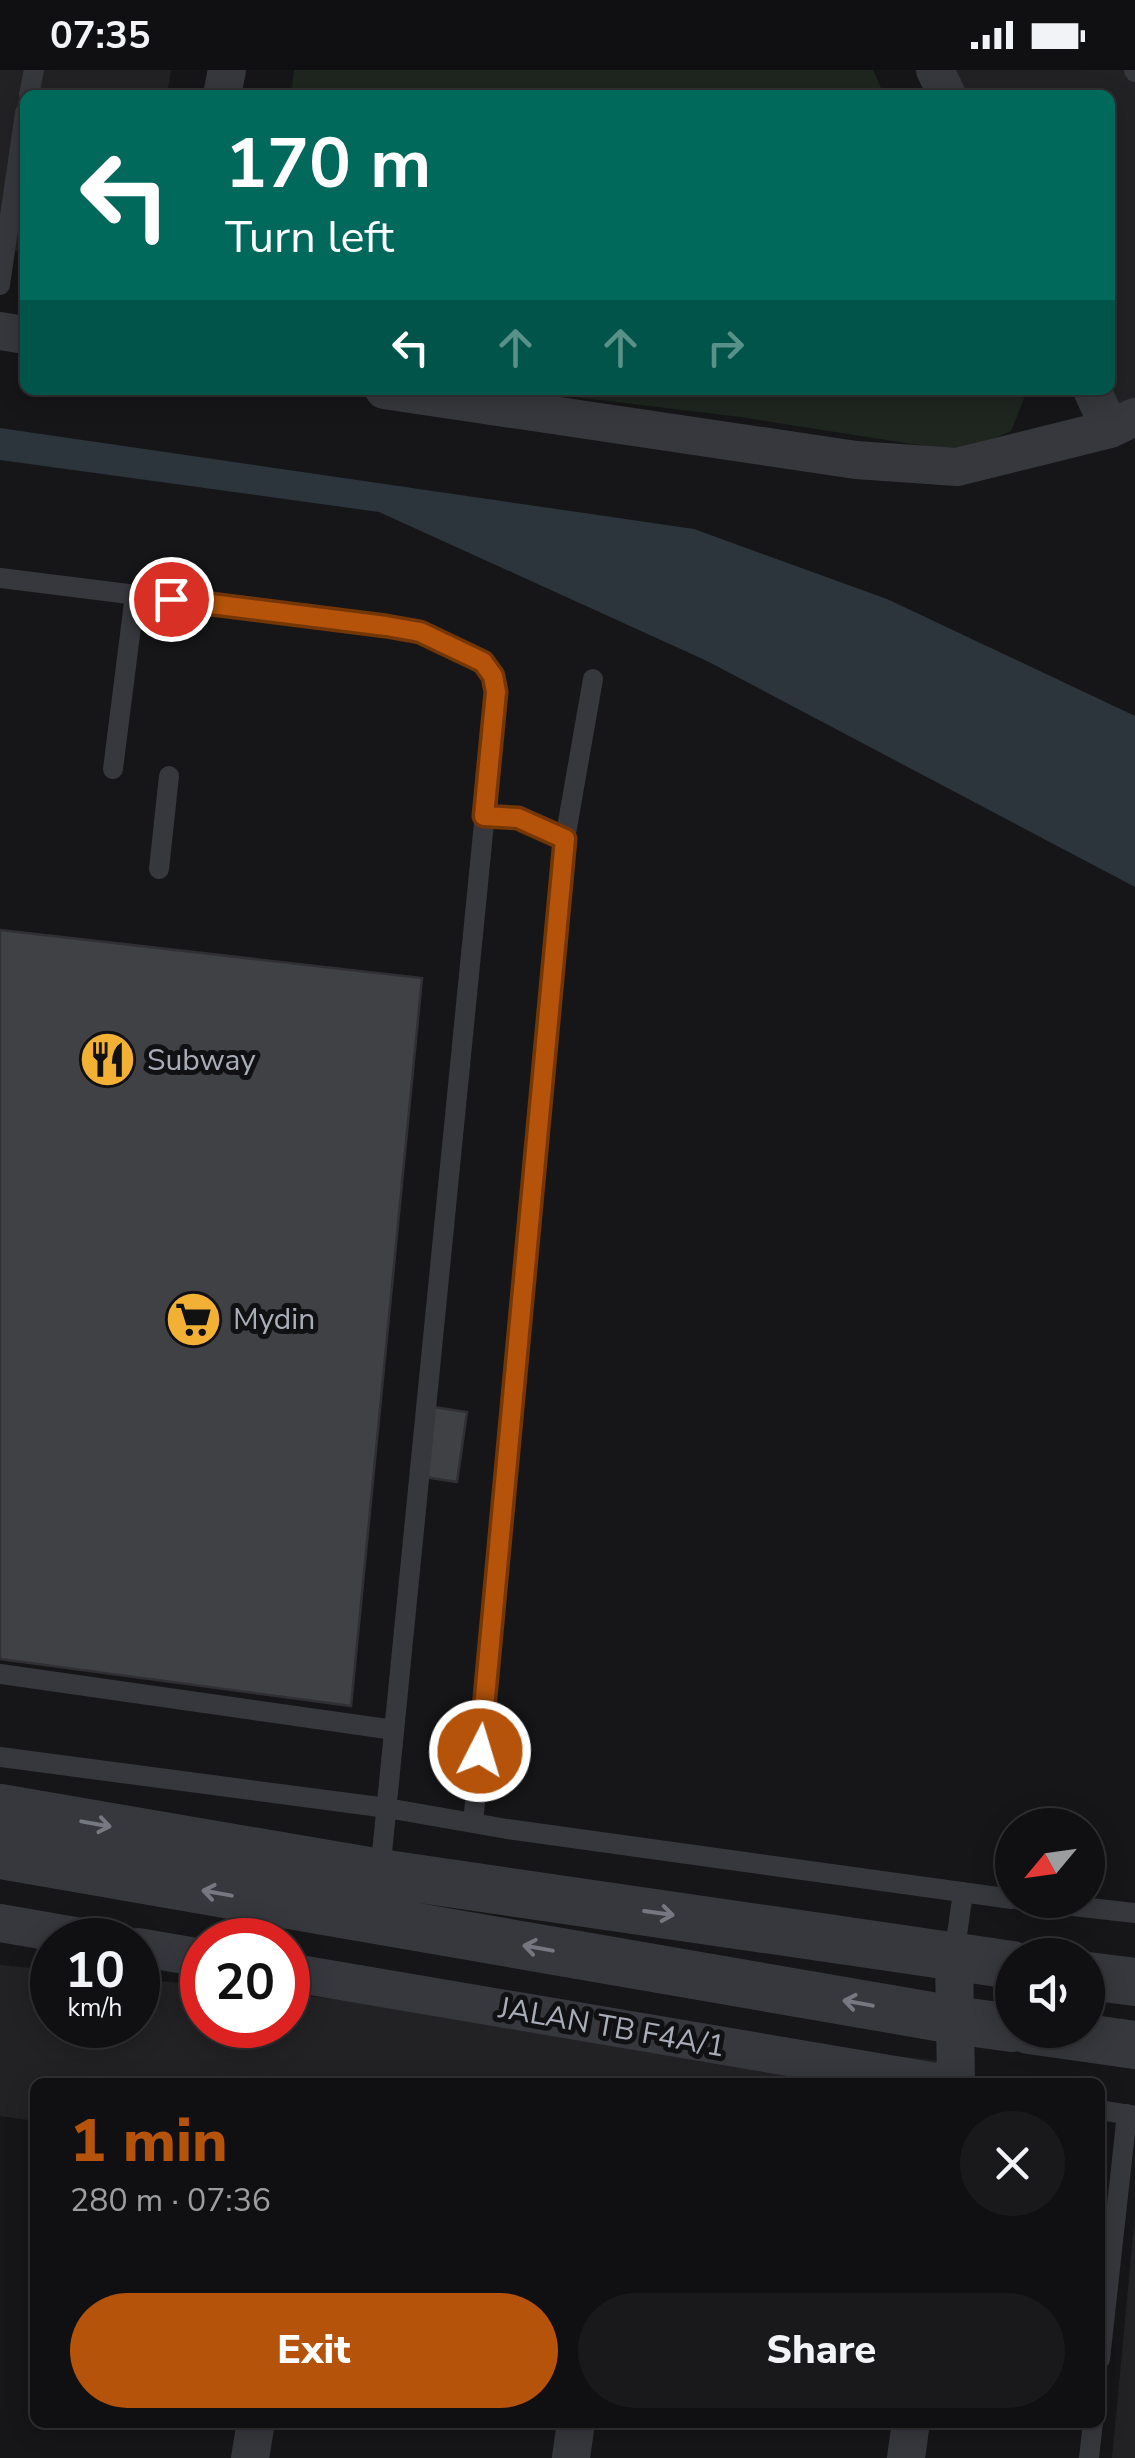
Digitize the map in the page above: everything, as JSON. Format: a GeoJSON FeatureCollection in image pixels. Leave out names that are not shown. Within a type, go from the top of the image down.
{"type":"FeatureCollection","features":[{"type":"Feature","properties":{"kind":"street"},"geometry":{"type":"LineString","coordinates":[[418,395],[856,460],[957,467],[1123,423],[1097,395]]}},
{"type":"Feature","properties":{"kind":"street"},"geometry":{"type":"LineString","coordinates":[[0,1808],[380,1872],[995,1962]]}},
{"type":"Feature","properties":{"kind":"street"},"geometry":{"type":"LineString","coordinates":[[0,1856],[995,2026]]}},
{"type":"Feature","properties":{"kind":"street"},"geometry":{"type":"LineString","coordinates":[[0,1923],[30,1928]]}},
{"type":"Feature","properties":{"kind":"street"},"geometry":{"type":"LineString","coordinates":[[954,1956],[956,2078]]}},
{"type":"Feature","properties":{"kind":"street","name":"JALAN TB F4A/1"},"geometry":{"type":"LineString","coordinates":[[310,1976],[912,2078]]}},
{"type":"Feature","properties":{"kind":"street"},"geometry":{"type":"LineString","coordinates":[[1105,1978],[1135,1982]]}},
{"type":"Feature","properties":{"kind":"street"},"geometry":{"type":"LineString","coordinates":[[1105,2041],[1135,2045]]}},
{"type":"Feature","properties":{"kind":"street"},"geometry":{"type":"LineString","coordinates":[[250,2458],[255,2428]]}},
{"type":"Feature","properties":{"kind":"street"},"geometry":{"type":"LineString","coordinates":[[571,2458],[575,2428]]}},
{"type":"Feature","properties":{"kind":"street"},"geometry":{"type":"LineString","coordinates":[[906,2458],[910,2428]]}},
{"type":"Feature","properties":{"kind":"lane"},"geometry":{"type":"LineString","coordinates":[[0,286],[20,148]]}},
{"type":"Feature","properties":{"kind":"lane"},"geometry":{"type":"LineString","coordinates":[[0,578],[420,632],[483,662],[493,676],[496,692],[380,1872]]}},
{"type":"Feature","properties":{"kind":"lane"},"geometry":{"type":"LineString","coordinates":[[113,769],[135,595]]}},
{"type":"Feature","properties":{"kind":"lane"},"geometry":{"type":"LineString","coordinates":[[474,1824],[565,839],[593,679]]}},
{"type":"Feature","properties":{"kind":"lane"},"geometry":{"type":"LineString","coordinates":[[159,869],[169,776]]}},
{"type":"Feature","properties":{"kind":"lane"},"geometry":{"type":"LineString","coordinates":[[484,816],[518,818],[565,839]]}},
{"type":"Feature","properties":{"kind":"lane"},"geometry":{"type":"LineString","coordinates":[[0,1674],[394,1730]]}},
{"type":"Feature","properties":{"kind":"lane"},"geometry":{"type":"LineString","coordinates":[[0,1757],[387,1808],[474,1824],[995,1897]]}},
{"type":"Feature","properties":{"kind":"lane"},"geometry":{"type":"LineString","coordinates":[[954,1956],[963,1892]]}},
{"type":"Feature","properties":{"kind":"lane"},"geometry":{"type":"LineString","coordinates":[[1105,1910],[1135,1913]]}},
{"type":"Feature","properties":{"kind":"lane"},"geometry":{"type":"LineString","coordinates":[[1105,2111],[1131,2115],[1105,2320]]}},
{"type":"Feature","properties":{"kind":"lane"},"geometry":{"type":"LineString","coordinates":[[1089,2458],[1092,2428]]}},
{"type":"Feature","properties":{"kind":"shaded area"},"geometry":{"type":"Polygon","coordinates":[[[0,70],[171,70],[168,90],[20,90],[20,252],[0,250],[0,70]]]}},
{"type":"Feature","properties":{"kind":"shaded area"},"geometry":{"type":"Polygon","coordinates":[[[294,70],[873,70],[882,90],[292,90],[294,70]]]}},
{"type":"Feature","properties":{"kind":"shaded area"},"geometry":{"type":"Polygon","coordinates":[[[930,70],[1135,70],[1135,430],[1113,395],[1115,90],[939,90],[930,70]]]}},
{"type":"Feature","properties":{"kind":"shaded area"},"geometry":{"type":"Polygon","coordinates":[[[558,395],[1022,395],[1024,399],[1011,431],[963,452],[740,417],[558,395]]]}},
{"type":"Feature","properties":{"kind":"shaded area"},"geometry":{"type":"Polygon","coordinates":[[[0,428],[694,529],[887,599],[1135,716],[1135,887],[707,661],[379,512],[0,460],[0,428]]]}},
{"type":"Feature","properties":{"kind":"shaded area"},"geometry":{"type":"Polygon","coordinates":[[[0,1965],[30,1968],[30,2048],[160,2048],[160,1981],[180,1983],[180,2048],[310,2048],[310,1996],[953,2062],[951,2078],[30,2078],[30,2120],[0,2116],[0,1965]]]}},
{"type":"Feature","properties":{"kind":"shaded area"},"geometry":{"type":"Polygon","coordinates":[[[1135,2214],[1135,2458],[1112,2458],[1135,2214]]]}},
{"type":"Feature","properties":{"kind":"building","name":"Mydin"},"geometry":{"type":"Polygon","coordinates":[[[0,930],[422,978],[351,1706],[0,1659],[0,930]]]}},
{"type":"Feature","properties":{"kind":"building"},"geometry":{"type":"Polygon","coordinates":[[[434,1407],[467,1412],[457,1482],[424,1477],[434,1407]]]}},
{"type":"Feature","properties":{"kind":"place","name":"Subway"},"geometry":{"type":"Point","coordinates":[108,1060]}},
{"type":"Feature","properties":{"kind":"place","name":"Mydin"},"geometry":{"type":"Point","coordinates":[194,1319]}},
{"type":"Feature","properties":{"kind":"route"},"geometry":{"type":"LineString","coordinates":[[171,599],[420,632],[483,662],[493,676],[496,692],[484,816],[518,818],[565,839],[480,1751]]}}]}
